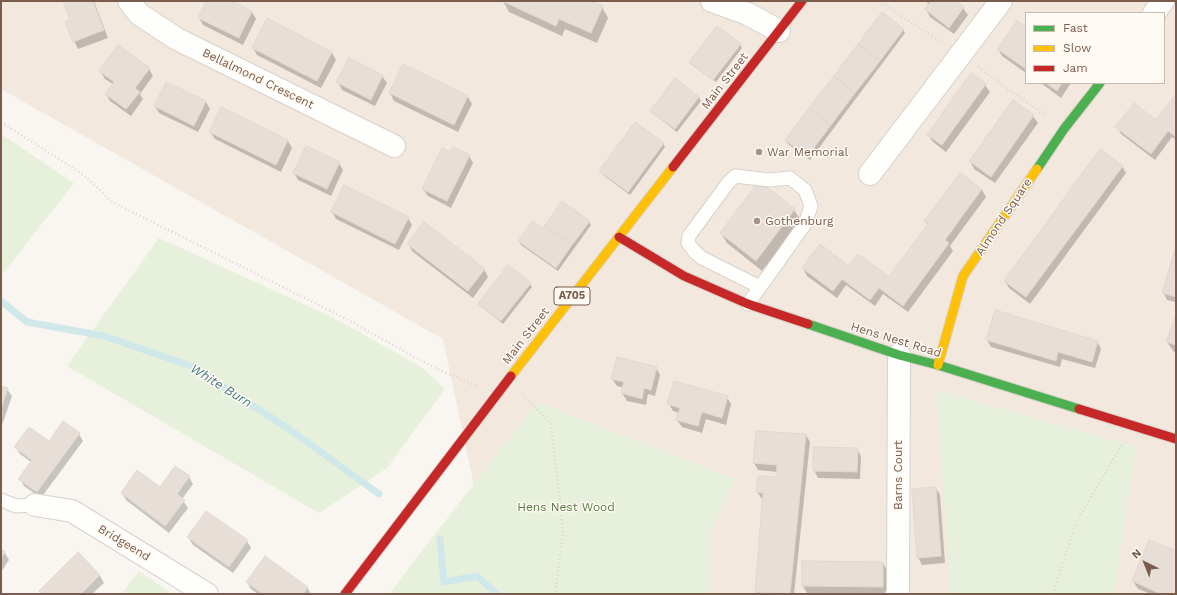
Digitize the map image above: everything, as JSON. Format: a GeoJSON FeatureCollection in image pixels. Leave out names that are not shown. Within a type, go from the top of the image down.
{"type":"FeatureCollection","features":[{"type":"Feature","properties":{"kind":"street","name":"Bellalmond Crescent"},"geometry":{"type":"LineString","coordinates":[[129,1],[139,14],[177,39],[394,146]]}},
{"type":"Feature","properties":{"kind":"street"},"geometry":{"type":"LineString","coordinates":[[712,1],[748,14],[779,31]]}},
{"type":"Feature","properties":{"kind":"street","name":"Main Street"},"geometry":{"type":"LineString","coordinates":[[346,594],[508,379],[802,1]]}},
{"type":"Feature","properties":{"kind":"street"},"geometry":{"type":"LineString","coordinates":[[870,174],[1001,1]]}},
{"type":"Feature","properties":{"kind":"street"},"geometry":{"type":"LineString","coordinates":[[1155,12],[1163,1]]}},
{"type":"Feature","properties":{"kind":"street","name":"Almond Square"},"geometry":{"type":"LineString","coordinates":[[938,365],[963,276],[1064,129],[1099,84]]}},
{"type":"Feature","properties":{"kind":"street","name":"Hens Nest Road"},"geometry":{"type":"LineString","coordinates":[[619,237],[684,276],[748,304],[899,355],[938,365],[1176,439]]}},
{"type":"Feature","properties":{"kind":"street","name":"Barns Court"},"geometry":{"type":"LineString","coordinates":[[897,594],[899,355]]}},
{"type":"Feature","properties":{"kind":"street","name":"Bridgeend"},"geometry":{"type":"LineString","coordinates":[[36,505],[72,511],[207,594]]}},
{"type":"Feature","properties":{"kind":"lane"},"geometry":{"type":"LineString","coordinates":[[748,304],[805,224],[811,206],[805,190],[790,178],[770,180],[735,176],[689,236],[688,242],[694,251],[702,258],[760,287]]}},
{"type":"Feature","properties":{"kind":"lane"},"geometry":{"type":"LineString","coordinates":[[1,500],[16,506],[36,505]]}},
{"type":"Feature","properties":{"kind":"path"},"geometry":{"type":"LineString","coordinates":[[878,1],[961,55],[1064,129]]}},
{"type":"Feature","properties":{"kind":"path"},"geometry":{"type":"LineString","coordinates":[[1,122],[85,176],[112,202],[338,314],[431,366],[496,395]]}},
{"type":"Feature","properties":{"kind":"path"},"geometry":{"type":"LineString","coordinates":[[508,379],[551,424],[563,531],[554,594]]}},
{"type":"Feature","properties":{"kind":"path"},"geometry":{"type":"LineString","coordinates":[[1053,594],[1076,522],[1133,426]]}},
{"type":"Feature","properties":{"kind":"shaded area"},"geometry":{"type":"Polygon","coordinates":[[[1,1],[1176,1],[1176,594],[497,594],[443,339],[1,89],[1,1]]]}},
{"type":"Feature","properties":{"kind":"green space"},"geometry":{"type":"Polygon","coordinates":[[[1,134],[74,183],[1,276],[1,134]]]}},
{"type":"Feature","properties":{"kind":"green space"},"geometry":{"type":"Polygon","coordinates":[[[159,238],[334,318],[423,368],[445,389],[387,468],[319,513],[67,366],[159,238]]]}},
{"type":"Feature","properties":{"kind":"green space"},"geometry":{"type":"Polygon","coordinates":[[[936,390],[1136,447],[1114,594],[949,594],[950,581],[936,390]]]}},
{"type":"Feature","properties":{"kind":"green space","name":"Hens Nest Wood"},"geometry":{"type":"Polygon","coordinates":[[[537,402],[735,479],[712,529],[710,594],[389,594],[537,402]]]}},
{"type":"Feature","properties":{"kind":"green space"},"geometry":{"type":"Polygon","coordinates":[[[139,571],[172,594],[121,594],[139,571]]]}},
{"type":"Feature","properties":{"kind":"building"},"geometry":{"type":"Polygon","coordinates":[[[63,1],[93,1],[104,30],[73,42],[65,22],[70,20],[63,1]]]}},
{"type":"Feature","properties":{"kind":"building"},"geometry":{"type":"Polygon","coordinates":[[[206,1],[232,1],[252,11],[239,38],[198,18],[206,1]]]}},
{"type":"Feature","properties":{"kind":"building"},"geometry":{"type":"Polygon","coordinates":[[[502,1],[591,1],[603,6],[591,33],[559,19],[556,26],[502,1]]]}},
{"type":"Feature","properties":{"kind":"building"},"geometry":{"type":"Polygon","coordinates":[[[929,1],[956,1],[964,7],[949,28],[925,9],[930,2],[929,1]]]}},
{"type":"Feature","properties":{"kind":"building"},"geometry":{"type":"Polygon","coordinates":[[[882,12],[904,29],[880,61],[858,44],[882,12]]]}},
{"type":"Feature","properties":{"kind":"building"},"geometry":{"type":"Polygon","coordinates":[[[267,18],[332,52],[317,81],[252,48],[267,18]]]}},
{"type":"Feature","properties":{"kind":"building"},"geometry":{"type":"Polygon","coordinates":[[[1017,21],[1025,26],[1025,68],[997,49],[1017,21]]]}},
{"type":"Feature","properties":{"kind":"building"},"geometry":{"type":"Polygon","coordinates":[[[717,26],[741,44],[713,80],[689,62],[717,26]]]}},
{"type":"Feature","properties":{"kind":"building"},"geometry":{"type":"Polygon","coordinates":[[[858,44],[880,61],[855,93],[834,76],[858,44]]]}},
{"type":"Feature","properties":{"kind":"building"},"geometry":{"type":"Polygon","coordinates":[[[118,45],[150,68],[135,88],[140,92],[126,109],[105,94],[114,82],[99,71],[118,45]]]}},
{"type":"Feature","properties":{"kind":"building"},"geometry":{"type":"Polygon","coordinates":[[[349,58],[383,75],[371,100],[336,82],[349,58]]]}},
{"type":"Feature","properties":{"kind":"building"},"geometry":{"type":"Polygon","coordinates":[[[403,64],[468,96],[454,125],[389,93],[403,64]]]}},
{"type":"Feature","properties":{"kind":"building"},"geometry":{"type":"Polygon","coordinates":[[[971,73],[986,84],[942,145],[927,135],[971,73]]]}},
{"type":"Feature","properties":{"kind":"building"},"geometry":{"type":"Polygon","coordinates":[[[834,76],[855,93],[831,125],[809,108],[834,76]]]}},
{"type":"Feature","properties":{"kind":"building"},"geometry":{"type":"Polygon","coordinates":[[[675,78],[699,97],[675,129],[650,111],[675,78]]]}},
{"type":"Feature","properties":{"kind":"building"},"geometry":{"type":"Polygon","coordinates":[[[166,82],[206,101],[194,126],[154,106],[166,82]]]}},
{"type":"Feature","properties":{"kind":"building"},"geometry":{"type":"Polygon","coordinates":[[[1047,84],[1061,84],[1057,91],[1047,84]]]}},
{"type":"Feature","properties":{"kind":"building"},"geometry":{"type":"Polygon","coordinates":[[[1176,94],[1176,137],[1168,131],[1151,154],[1115,127],[1134,103],[1156,120],[1176,94]]]}},
{"type":"Feature","properties":{"kind":"building"},"geometry":{"type":"Polygon","coordinates":[[[1013,100],[1034,115],[991,177],[969,161],[1013,100]]]}},
{"type":"Feature","properties":{"kind":"building"},"geometry":{"type":"Polygon","coordinates":[[[221,107],[288,140],[276,165],[209,132],[221,107]]]}},
{"type":"Feature","properties":{"kind":"building"},"geometry":{"type":"Polygon","coordinates":[[[809,108],[831,125],[807,157],[785,140],[809,108]]]}},
{"type":"Feature","properties":{"kind":"building"},"geometry":{"type":"Polygon","coordinates":[[[635,122],[664,143],[628,192],[599,171],[635,122]]]}},
{"type":"Feature","properties":{"kind":"building"},"geometry":{"type":"Polygon","coordinates":[[[306,146],[340,162],[327,189],[293,173],[306,146]]]}},
{"type":"Feature","properties":{"kind":"building"},"geometry":{"type":"Polygon","coordinates":[[[453,147],[470,155],[447,201],[422,189],[442,148],[450,152],[453,147]]]}},
{"type":"Feature","properties":{"kind":"building"},"geometry":{"type":"Polygon","coordinates":[[[1100,149],[1123,166],[1026,297],[1004,281],[1100,149]]]}},
{"type":"Feature","properties":{"kind":"building"},"geometry":{"type":"Polygon","coordinates":[[[960,173],[982,189],[945,240],[949,243],[903,306],[879,288],[870,300],[842,279],[833,291],[802,268],[820,244],[849,266],[858,254],[889,277],[928,224],[924,221],[960,173]]]}},
{"type":"Feature","properties":{"kind":"building","name":"Gothenburg"},"geometry":{"type":"Polygon","coordinates":[[[759,181],[795,209],[756,261],[720,233],[759,181]]]}},
{"type":"Feature","properties":{"kind":"building"},"geometry":{"type":"Polygon","coordinates":[[[344,185],[409,217],[395,244],[331,212],[344,185]]]}},
{"type":"Feature","properties":{"kind":"building"},"geometry":{"type":"Polygon","coordinates":[[[562,201],[590,221],[572,245],[545,225],[562,201]]]}},
{"type":"Feature","properties":{"kind":"building"},"geometry":{"type":"Polygon","coordinates":[[[533,221],[542,228],[545,225],[572,245],[556,268],[518,241],[533,221]]]}},
{"type":"Feature","properties":{"kind":"building"},"geometry":{"type":"Polygon","coordinates":[[[424,222],[485,269],[468,291],[407,244],[424,222]]]}},
{"type":"Feature","properties":{"kind":"building"},"geometry":{"type":"Polygon","coordinates":[[[1176,246],[1176,297],[1162,293],[1176,246]]]}},
{"type":"Feature","properties":{"kind":"building"},"geometry":{"type":"Polygon","coordinates":[[[508,265],[531,283],[501,321],[478,304],[508,265]]]}},
{"type":"Feature","properties":{"kind":"building"},"geometry":{"type":"Polygon","coordinates":[[[995,310],[1098,341],[1092,362],[1058,352],[1056,361],[986,340],[995,310]]]}},
{"type":"Feature","properties":{"kind":"building"},"geometry":{"type":"Polygon","coordinates":[[[1176,318],[1176,345],[1166,342],[1176,318]]]}},
{"type":"Feature","properties":{"kind":"building"},"geometry":{"type":"Polygon","coordinates":[[[617,357],[657,367],[651,390],[644,388],[642,399],[621,393],[624,382],[611,379],[617,357]]]}},
{"type":"Feature","properties":{"kind":"building"},"geometry":{"type":"Polygon","coordinates":[[[674,381],[728,396],[722,418],[702,412],[698,426],[676,420],[680,408],[667,404],[674,381]]]}},
{"type":"Feature","properties":{"kind":"building"},"geometry":{"type":"Polygon","coordinates":[[[1,386],[8,388],[1,409],[1,386]]]}},
{"type":"Feature","properties":{"kind":"building"},"geometry":{"type":"Polygon","coordinates":[[[63,421],[80,433],[37,492],[18,479],[32,460],[14,447],[29,427],[49,441],[63,421]]]}},
{"type":"Feature","properties":{"kind":"building"},"geometry":{"type":"Polygon","coordinates":[[[756,431],[806,434],[790,594],[755,592],[763,493],[756,492],[758,476],[776,477],[777,465],[753,463],[756,431]]]}},
{"type":"Feature","properties":{"kind":"building"},"geometry":{"type":"Polygon","coordinates":[[[813,447],[858,448],[857,472],[813,471],[813,447]]]}},
{"type":"Feature","properties":{"kind":"building"},"geometry":{"type":"Polygon","coordinates":[[[175,466],[190,476],[177,494],[185,500],[165,526],[121,493],[137,470],[160,487],[175,466]]]}},
{"type":"Feature","properties":{"kind":"building"},"geometry":{"type":"Polygon","coordinates":[[[936,487],[941,556],[917,558],[912,489],[936,487]]]}},
{"type":"Feature","properties":{"kind":"building"},"geometry":{"type":"Polygon","coordinates":[[[206,511],[248,540],[229,567],[187,537],[206,511]]]}},
{"type":"Feature","properties":{"kind":"building"},"geometry":{"type":"Polygon","coordinates":[[[1149,540],[1176,551],[1176,594],[1161,594],[1132,581],[1149,540]]]}},
{"type":"Feature","properties":{"kind":"building"},"geometry":{"type":"Polygon","coordinates":[[[1,549],[5,552],[1,559],[1,549]]]}},
{"type":"Feature","properties":{"kind":"building"},"geometry":{"type":"Polygon","coordinates":[[[78,552],[100,575],[81,594],[42,594],[39,591],[78,552]]]}},
{"type":"Feature","properties":{"kind":"building"},"geometry":{"type":"Polygon","coordinates":[[[265,556],[308,587],[303,594],[263,594],[246,582],[265,556]]]}},
{"type":"Feature","properties":{"kind":"building"},"geometry":{"type":"Polygon","coordinates":[[[802,561],[883,562],[883,587],[802,586],[802,561]]]}},
{"type":"Feature","properties":{"kind":"waterway","name":"White Burn"},"geometry":{"type":"LineString","coordinates":[[1,301],[27,322],[104,336],[191,366],[289,429],[379,494]]}},
{"type":"Feature","properties":{"kind":"waterway","name":"White Burn"},"geometry":{"type":"LineString","coordinates":[[440,539],[444,582],[477,576],[497,594]]}},
{"type":"Feature","properties":{"kind":"traffic: fast"},"geometry":{"type":"LineString","coordinates":[[1037,169],[1064,129],[1099,84]]}},
{"type":"Feature","properties":{"kind":"traffic: fast"},"geometry":{"type":"LineString","coordinates":[[808,324],[899,355],[938,365],[1079,409]]}},
{"type":"Feature","properties":{"kind":"traffic: slow"},"geometry":{"type":"LineString","coordinates":[[511,376],[673,167]]}},
{"type":"Feature","properties":{"kind":"traffic: slow"},"geometry":{"type":"LineString","coordinates":[[938,365],[963,276],[1037,169]]}},
{"type":"Feature","properties":{"kind":"traffic: jam"},"geometry":{"type":"LineString","coordinates":[[673,167],[802,1]]}},
{"type":"Feature","properties":{"kind":"traffic: jam"},"geometry":{"type":"LineString","coordinates":[[619,237],[684,276],[748,304],[808,324]]}},
{"type":"Feature","properties":{"kind":"traffic: jam"},"geometry":{"type":"LineString","coordinates":[[345,594],[511,376]]}},
{"type":"Feature","properties":{"kind":"traffic: jam"},"geometry":{"type":"LineString","coordinates":[[1079,409],[1176,439]]}},
{"type":"Feature","properties":{"kind":"place","name":"War Memorial"},"geometry":{"type":"Point","coordinates":[759,152]}},
{"type":"Feature","properties":{"kind":"place","name":"Gothenburg"},"geometry":{"type":"Point","coordinates":[757,221]}}]}
